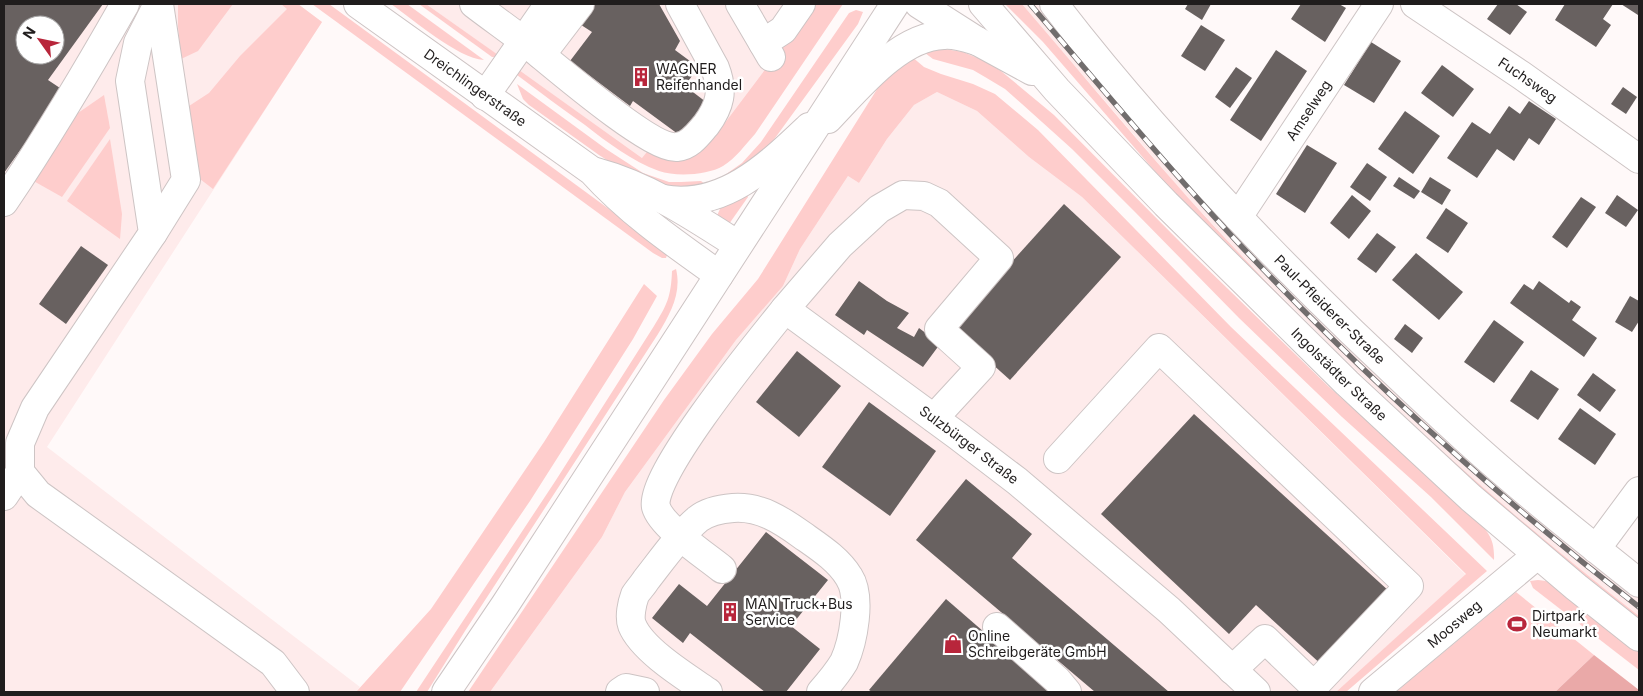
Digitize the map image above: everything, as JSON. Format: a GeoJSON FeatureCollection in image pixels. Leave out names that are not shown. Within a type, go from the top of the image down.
{"type":"FeatureCollection","features":[{"type":"Feature","properties":{"kind":"street"},"geometry":{"type":"LineString","coordinates":[[4,202],[73,92],[125,4]]}},
{"type":"Feature","properties":{"kind":"street"},"geometry":{"type":"LineString","coordinates":[[153,233],[130,81],[138,43],[158,4]]}},
{"type":"Feature","properties":{"kind":"street"},"geometry":{"type":"LineString","coordinates":[[4,496],[20,443],[35,408],[153,233],[186,180],[158,4]]}},
{"type":"Feature","properties":{"kind":"street","name":"Dreichlingerstraße"},"geometry":{"type":"LineString","coordinates":[[358,4],[592,171],[634,212],[719,275]]}},
{"type":"Feature","properties":{"kind":"street"},"geometry":{"type":"LineString","coordinates":[[474,4],[604,106],[653,140],[665,146],[676,147],[686,145],[695,138],[709,121],[717,107],[721,89],[715,68],[680,4]]}},
{"type":"Feature","properties":{"kind":"street"},"geometry":{"type":"LineString","coordinates":[[532,48],[549,4]]}},
{"type":"Feature","properties":{"kind":"street"},"geometry":{"type":"LineString","coordinates":[[485,96],[532,48],[580,4]]}},
{"type":"Feature","properties":{"kind":"street"},"geometry":{"type":"LineString","coordinates":[[740,4],[767,50],[801,4]]}},
{"type":"Feature","properties":{"kind":"street"},"geometry":{"type":"LineString","coordinates":[[446,692],[505,605],[895,4]]}},
{"type":"Feature","properties":{"kind":"street","name":"Ingolstädter Straße"},"geometry":{"type":"LineString","coordinates":[[919,4],[978,41],[1017,62],[1057,90]]}},
{"type":"Feature","properties":{"kind":"street","name":"Ingolstädter Straße"},"geometry":{"type":"LineString","coordinates":[[983,4],[1057,90],[1166,204],[1308,346],[1471,498],[1537,555],[1639,637]]}},
{"type":"Feature","properties":{"kind":"street","name":"Paul-Pfleiderer-Straße"},"geometry":{"type":"LineString","coordinates":[[1054,4],[1166,139],[1238,217],[1322,302],[1449,424],[1521,488],[1639,582]]}},
{"type":"Feature","properties":{"kind":"street","name":"Amselweg"},"geometry":{"type":"LineString","coordinates":[[1238,217],[1379,4]]}},
{"type":"Feature","properties":{"kind":"street","name":"Fuchsweg"},"geometry":{"type":"LineString","coordinates":[[1415,4],[1521,75],[1639,159]]}},
{"type":"Feature","properties":{"kind":"street"},"geometry":{"type":"LineString","coordinates":[[808,139],[898,51],[915,42],[939,35],[952,35],[978,41]]}},
{"type":"Feature","properties":{"kind":"street"},"geometry":{"type":"LineString","coordinates":[[663,199],[694,199],[712,196],[736,187],[762,170],[784,151],[830,104]]}},
{"type":"Feature","properties":{"kind":"street","name":"Dreichlingerstraße"},"geometry":{"type":"LineString","coordinates":[[592,171],[618,178],[663,199],[738,245]]}},
{"type":"Feature","properties":{"kind":"street"},"geometry":{"type":"LineString","coordinates":[[722,568],[660,517],[656,506],[656,495],[666,474],[694,427],[785,308],[840,245],[878,209],[903,195],[924,196],[939,203],[999,258],[939,329],[981,367],[934,418]]}},
{"type":"Feature","properties":{"kind":"street","name":"Sulzbürger Straße"},"geometry":{"type":"LineString","coordinates":[[785,308],[1017,481],[1169,610],[1256,692]]}},
{"type":"Feature","properties":{"kind":"street"},"geometry":{"type":"LineString","coordinates":[[1058,459],[1159,348],[1409,586],[1314,686],[1265,639],[1232,670]]}},
{"type":"Feature","properties":{"kind":"street"},"geometry":{"type":"LineString","coordinates":[[12,472],[38,494],[273,663],[295,692]]}},
{"type":"Feature","properties":{"kind":"street"},"geometry":{"type":"LineString","coordinates":[[1596,549],[1639,491]]}},
{"type":"Feature","properties":{"kind":"street"},"geometry":{"type":"LineString","coordinates":[[708,692],[667,663],[642,641],[631,624],[631,610],[635,595],[681,536],[698,519],[715,511],[734,508],[760,510],[783,522],[839,563],[851,579],[854,593],[853,637],[843,662],[821,692]]}},
{"type":"Feature","properties":{"kind":"street","name":"Moosweg"},"geometry":{"type":"LineString","coordinates":[[1372,692],[1537,555]]}},
{"type":"Feature","properties":{"kind":"street"},"geometry":{"type":"LineString","coordinates":[[996,627],[1057,680],[1067,692]]}},
{"type":"Feature","properties":{"kind":"street"},"geometry":{"type":"LineString","coordinates":[[620,692],[626,688],[645,692]]}},
{"type":"Feature","properties":{"kind":"shaded area"},"geometry":{"type":"Polygon","coordinates":[[[4,4],[298,4],[322,22],[47,447],[360,687],[356,692],[4,692],[4,4]]]}},
{"type":"Feature","properties":{"kind":"shaded area"},"geometry":{"type":"Polygon","coordinates":[[[178,4],[233,4],[198,51],[181,59],[178,26],[178,4]]]}},
{"type":"Feature","properties":{"kind":"shaded area"},"geometry":{"type":"Polygon","coordinates":[[[281,4],[298,4],[322,22],[213,189],[200,179],[189,106],[209,93],[240,56],[287,9],[281,4]]]}},
{"type":"Feature","properties":{"kind":"shaded area"},"geometry":{"type":"Polygon","coordinates":[[[312,4],[329,4],[643,234],[666,253],[666,258],[653,253],[312,4]]]}},
{"type":"Feature","properties":{"kind":"shaded area"},"geometry":{"type":"Polygon","coordinates":[[[391,4],[407,4],[484,60],[473,58],[449,46],[391,4]]]}},
{"type":"Feature","properties":{"kind":"shaded area"},"geometry":{"type":"Polygon","coordinates":[[[419,4],[426,4],[501,57],[492,57],[419,4]]]}},
{"type":"Feature","properties":{"kind":"shaded area"},"geometry":{"type":"Polygon","coordinates":[[[426,4],[807,4],[776,55],[718,132],[642,158],[426,4]]]}},
{"type":"Feature","properties":{"kind":"shaded area"},"geometry":{"type":"Polygon","coordinates":[[[807,4],[843,4],[755,134],[728,163],[717,169],[701,173],[666,173],[639,162],[611,145],[517,75],[519,70],[642,158],[651,147],[718,132],[776,55],[807,4]]]}},
{"type":"Feature","properties":{"kind":"shaded area"},"geometry":{"type":"Polygon","coordinates":[[[1005,4],[1022,4],[1139,142],[1211,223],[1364,379],[1471,477],[1582,571],[1639,616],[1639,624],[1438,455],[1204,228],[1043,42],[1005,4]]]}},
{"type":"Feature","properties":{"kind":"shaded area"},"geometry":{"type":"Polygon","coordinates":[[[1022,4],[1037,4],[1220,213],[1529,508],[1639,598],[1639,616],[1555,550],[1441,451],[1337,352],[1240,254],[1181,190],[1022,4]]]}},
{"type":"Feature","properties":{"kind":"shaded area"},"geometry":{"type":"Polygon","coordinates":[[[856,10],[863,12],[858,24],[770,145],[757,160],[722,177],[742,163],[761,142],[849,13],[856,10]]]}},
{"type":"Feature","properties":{"kind":"shaded area"},"geometry":{"type":"Polygon","coordinates":[[[945,49],[963,52],[985,61],[1001,71],[1054,115],[1191,253],[1328,386],[1473,516],[1489,535],[1493,546],[1494,560],[1431,497],[1342,417],[1239,318],[1072,149],[1022,104],[1005,89],[973,70],[933,59],[925,53],[932,50],[945,49]]]}},
{"type":"Feature","properties":{"kind":"shaded area"},"geometry":{"type":"Polygon","coordinates":[[[911,56],[924,67],[973,84],[995,94],[1038,130],[1231,327],[1487,571],[1346,692],[1336,692],[1466,574],[1082,197],[1029,157],[977,111],[937,92],[914,105],[887,139],[859,183],[848,176],[800,249],[783,286],[736,340],[625,492],[602,537],[490,692],[468,692],[664,400],[712,334],[758,279],[879,86],[911,56]]]}},
{"type":"Feature","properties":{"kind":"shaded area"},"geometry":{"type":"Polygon","coordinates":[[[517,84],[606,149],[643,173],[669,182],[701,181],[706,185],[684,192],[630,175],[529,105],[523,99],[517,84]]]}},
{"type":"Feature","properties":{"kind":"shaded area"},"geometry":{"type":"Polygon","coordinates":[[[937,92],[977,111],[1029,157],[1082,197],[1466,575],[1336,692],[490,692],[602,537],[625,492],[736,340],[783,286],[800,249],[848,176],[859,183],[887,139],[914,105],[937,92]]]}},
{"type":"Feature","properties":{"kind":"shaded area"},"geometry":{"type":"Polygon","coordinates":[[[104,95],[110,128],[62,197],[30,179],[78,113],[104,95]]]}},
{"type":"Feature","properties":{"kind":"shaded area"},"geometry":{"type":"Polygon","coordinates":[[[110,139],[122,214],[120,239],[67,201],[110,139]]]}},
{"type":"Feature","properties":{"kind":"shaded area"},"geometry":{"type":"Polygon","coordinates":[[[747,194],[748,197],[729,224],[716,218],[723,202],[747,194]]]}},
{"type":"Feature","properties":{"kind":"shaded area"},"geometry":{"type":"Polygon","coordinates":[[[676,269],[677,286],[674,303],[658,334],[427,692],[416,692],[556,480],[654,326],[668,300],[672,271],[676,269]]]}},
{"type":"Feature","properties":{"kind":"shaded area"},"geometry":{"type":"Polygon","coordinates":[[[644,284],[657,296],[633,339],[530,501],[400,692],[356,692],[431,609],[544,442],[644,284]]]}},
{"type":"Feature","properties":{"kind":"shaded area"},"geometry":{"type":"Polygon","coordinates":[[[1530,581],[1546,581],[1557,588],[1639,651],[1639,670],[1533,588],[1530,581]]]}},
{"type":"Feature","properties":{"kind":"shaded area","name":"Dirtpark Neumarkt"},"geometry":{"type":"Polygon","coordinates":[[[1516,592],[1594,655],[1555,692],[1396,692],[1516,592]]]}},
{"type":"Feature","properties":{"kind":"shaded area"},"geometry":{"type":"Polygon","coordinates":[[[1594,655],[1639,690],[1639,692],[1555,692],[1594,655]]]}},
{"type":"Feature","properties":{"kind":"building"},"geometry":{"type":"Polygon","coordinates":[[[4,4],[103,4],[65,57],[65,15],[15,15],[15,65],[59,65],[48,80],[63,90],[4,173],[4,4]]]}},
{"type":"Feature","properties":{"kind":"building","name":"WAGNER Reifenhandel"},"geometry":{"type":"Polygon","coordinates":[[[588,4],[659,4],[680,41],[675,50],[698,67],[685,86],[706,102],[682,137],[633,101],[630,106],[570,61],[592,32],[575,21],[588,4]]]}},
{"type":"Feature","properties":{"kind":"building"},"geometry":{"type":"Polygon","coordinates":[[[1188,4],[1211,4],[1202,20],[1185,9],[1188,4]]]}},
{"type":"Feature","properties":{"kind":"building"},"geometry":{"type":"Polygon","coordinates":[[[1301,4],[1339,4],[1346,8],[1325,42],[1291,19],[1301,4]]]}},
{"type":"Feature","properties":{"kind":"building"},"geometry":{"type":"Polygon","coordinates":[[[1498,4],[1516,4],[1527,12],[1510,35],[1487,19],[1498,4]]]}},
{"type":"Feature","properties":{"kind":"building"},"geometry":{"type":"Polygon","coordinates":[[[1565,4],[1613,4],[1603,19],[1611,25],[1596,47],[1555,20],[1565,4]]]}},
{"type":"Feature","properties":{"kind":"building"},"geometry":{"type":"Polygon","coordinates":[[[1621,4],[1639,4],[1639,14],[1638,15],[1621,4]]]}},
{"type":"Feature","properties":{"kind":"building"},"geometry":{"type":"Polygon","coordinates":[[[1201,25],[1225,40],[1205,71],[1181,56],[1201,25]]]}},
{"type":"Feature","properties":{"kind":"building"},"geometry":{"type":"Polygon","coordinates":[[[1371,42],[1401,61],[1374,103],[1344,85],[1371,42]]]}},
{"type":"Feature","properties":{"kind":"building"},"geometry":{"type":"Polygon","coordinates":[[[1276,50],[1307,71],[1261,141],[1230,120],[1276,50]]]}},
{"type":"Feature","properties":{"kind":"building"},"geometry":{"type":"Polygon","coordinates":[[[1442,65],[1474,89],[1453,117],[1421,93],[1442,65]]]}},
{"type":"Feature","properties":{"kind":"building"},"geometry":{"type":"Polygon","coordinates":[[[1236,67],[1252,78],[1230,108],[1215,97],[1236,67]]]}},
{"type":"Feature","properties":{"kind":"building"},"geometry":{"type":"Polygon","coordinates":[[[1623,87],[1637,97],[1626,114],[1611,104],[1623,87]]]}},
{"type":"Feature","properties":{"kind":"building"},"geometry":{"type":"Polygon","coordinates":[[[1529,101],[1556,119],[1539,145],[1529,138],[1514,161],[1497,149],[1477,178],[1447,158],[1472,122],[1490,134],[1509,106],[1520,114],[1529,101]]]}},
{"type":"Feature","properties":{"kind":"building"},"geometry":{"type":"Polygon","coordinates":[[[1405,111],[1440,136],[1413,174],[1378,149],[1405,111]]]}},
{"type":"Feature","properties":{"kind":"building"},"geometry":{"type":"Polygon","coordinates":[[[1307,145],[1337,163],[1305,213],[1276,194],[1307,145]]]}},
{"type":"Feature","properties":{"kind":"building"},"geometry":{"type":"Polygon","coordinates":[[[1367,163],[1387,177],[1370,201],[1350,187],[1367,163]]]}},
{"type":"Feature","properties":{"kind":"building"},"geometry":{"type":"Polygon","coordinates":[[[1399,177],[1420,191],[1414,199],[1393,186],[1399,177]]]}},
{"type":"Feature","properties":{"kind":"building"},"geometry":{"type":"Polygon","coordinates":[[[1430,177],[1451,190],[1442,205],[1421,192],[1430,177]]]}},
{"type":"Feature","properties":{"kind":"building"},"geometry":{"type":"Polygon","coordinates":[[[1352,195],[1371,211],[1349,239],[1330,223],[1352,195]]]}},
{"type":"Feature","properties":{"kind":"building"},"geometry":{"type":"Polygon","coordinates":[[[1617,195],[1638,210],[1626,227],[1605,213],[1617,195]]]}},
{"type":"Feature","properties":{"kind":"building"},"geometry":{"type":"Polygon","coordinates":[[[1581,197],[1596,207],[1567,248],[1552,237],[1581,197]]]}},
{"type":"Feature","properties":{"kind":"building"},"geometry":{"type":"Polygon","coordinates":[[[1064,204],[1121,257],[1010,380],[952,328],[1064,204]]]}},
{"type":"Feature","properties":{"kind":"building"},"geometry":{"type":"Polygon","coordinates":[[[1446,208],[1468,223],[1448,253],[1426,238],[1446,208]]]}},
{"type":"Feature","properties":{"kind":"building"},"geometry":{"type":"Polygon","coordinates":[[[1377,233],[1396,247],[1376,273],[1357,259],[1377,233]]]}},
{"type":"Feature","properties":{"kind":"building"},"geometry":{"type":"Polygon","coordinates":[[[81,246],[108,265],[66,324],[39,304],[81,246]]]}},
{"type":"Feature","properties":{"kind":"building"},"geometry":{"type":"Polygon","coordinates":[[[1416,253],[1463,292],[1439,320],[1392,280],[1416,253]]]}},
{"type":"Feature","properties":{"kind":"building"},"geometry":{"type":"Polygon","coordinates":[[[859,281],[887,301],[909,313],[897,328],[914,337],[919,328],[940,344],[923,367],[867,330],[864,335],[835,315],[859,281]]]}},
{"type":"Feature","properties":{"kind":"building"},"geometry":{"type":"Polygon","coordinates":[[[1539,281],[1569,303],[1571,300],[1581,307],[1572,320],[1597,338],[1584,357],[1510,303],[1524,284],[1533,290],[1539,281]]]}},
{"type":"Feature","properties":{"kind":"building"},"geometry":{"type":"Polygon","coordinates":[[[1630,296],[1639,301],[1639,321],[1632,332],[1615,322],[1630,296]]]}},
{"type":"Feature","properties":{"kind":"building"},"geometry":{"type":"Polygon","coordinates":[[[1494,320],[1524,342],[1494,383],[1464,362],[1494,320]]]}},
{"type":"Feature","properties":{"kind":"building"},"geometry":{"type":"Polygon","coordinates":[[[1405,324],[1423,338],[1412,353],[1394,339],[1405,324]]]}},
{"type":"Feature","properties":{"kind":"building"},"geometry":{"type":"Polygon","coordinates":[[[797,351],[841,386],[799,437],[756,402],[797,351]]]}},
{"type":"Feature","properties":{"kind":"building"},"geometry":{"type":"Polygon","coordinates":[[[1531,370],[1559,389],[1538,420],[1510,401],[1531,370]]]}},
{"type":"Feature","properties":{"kind":"building"},"geometry":{"type":"Polygon","coordinates":[[[1593,373],[1616,390],[1600,412],[1577,395],[1593,373]]]}},
{"type":"Feature","properties":{"kind":"building"},"geometry":{"type":"Polygon","coordinates":[[[869,402],[936,451],[890,516],[822,467],[869,402]]]}},
{"type":"Feature","properties":{"kind":"building"},"geometry":{"type":"Polygon","coordinates":[[[1580,408],[1616,434],[1595,465],[1558,439],[1580,408]]]}},
{"type":"Feature","properties":{"kind":"building"},"geometry":{"type":"Polygon","coordinates":[[[1194,414],[1390,592],[1323,666],[1256,605],[1229,634],[1101,514],[1194,414]]]}},
{"type":"Feature","properties":{"kind":"building"},"geometry":{"type":"Polygon","coordinates":[[[966,479],[1032,534],[1012,558],[1169,692],[1095,692],[916,540],[966,479]]]}},
{"type":"Feature","properties":{"kind":"building","name":"MAN Truck+Bus Service"},"geometry":{"type":"Polygon","coordinates":[[[766,532],[828,580],[791,626],[820,649],[786,692],[765,692],[690,633],[683,643],[652,618],[679,584],[707,606],[766,532]]]}},
{"type":"Feature","properties":{"kind":"building","name":"Online Schreibgeräte GmbH"},"geometry":{"type":"Polygon","coordinates":[[[946,599],[1053,692],[872,692],[869,690],[946,599]]]}},
{"type":"Feature","properties":{"kind":"railway"},"geometry":{"type":"LineString","coordinates":[[1030,4],[1188,188],[1289,296],[1385,390],[1484,480],[1639,607]]}},
{"type":"Feature","properties":{"kind":"place","name":"WAGNER Reifenhandel"},"geometry":{"type":"Point","coordinates":[641,77]}},
{"type":"Feature","properties":{"kind":"place","name":"MAN Truck+Bus Service"},"geometry":{"type":"Point","coordinates":[730,612]}},
{"type":"Feature","properties":{"kind":"place","name":"Dirtpark Neumarkt"},"geometry":{"type":"Point","coordinates":[1517,624]}},
{"type":"Feature","properties":{"kind":"place","name":"Online Schreibgeräte GmbH"},"geometry":{"type":"Point","coordinates":[953,644]}}]}
